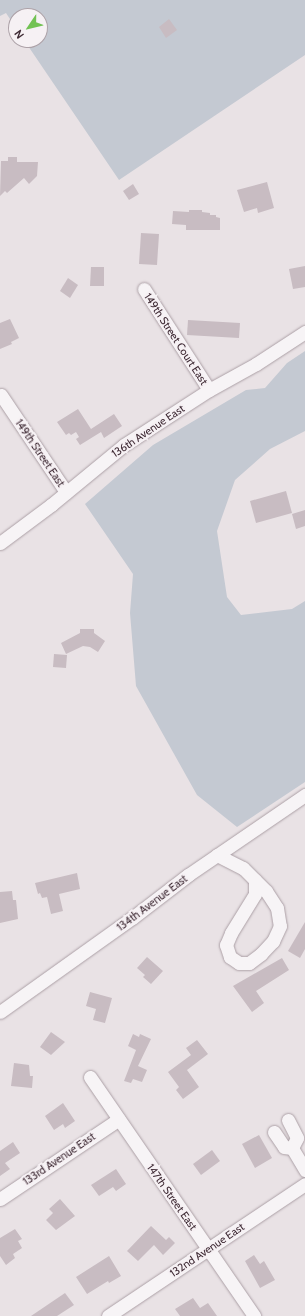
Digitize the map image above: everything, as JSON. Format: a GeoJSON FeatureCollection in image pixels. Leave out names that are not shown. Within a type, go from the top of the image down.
{"type":"FeatureCollection","features":[{"type":"Feature","properties":{"kind":"street","name":"149th Street Court East"},"geometry":{"type":"LineString","coordinates":[[144,289],[208,390]]}},
{"type":"Feature","properties":{"kind":"street","name":"136th Avenue East"},"geometry":{"type":"LineString","coordinates":[[0,542],[66,492],[124,445],[208,390],[256,364],[305,332]]}},
{"type":"Feature","properties":{"kind":"street","name":"149th Street East"},"geometry":{"type":"LineString","coordinates":[[1,395],[66,492]]}},
{"type":"Feature","properties":{"kind":"street","name":"134th Avenue East"},"geometry":{"type":"LineString","coordinates":[[0,1012],[218,855],[305,795]]}},
{"type":"Feature","properties":{"kind":"street"},"geometry":{"type":"LineString","coordinates":[[218,855],[243,868],[255,880],[266,891],[277,908],[280,926],[272,941],[261,954],[249,962],[239,963],[230,957],[226,945],[231,933],[255,894],[255,880]]}},
{"type":"Feature","properties":{"kind":"street","name":"147th Street East"},"geometry":{"type":"LineString","coordinates":[[90,1077],[254,1316]]}},
{"type":"Feature","properties":{"kind":"street","name":"133rd Avenue East"},"geometry":{"type":"LineString","coordinates":[[0,1199],[119,1119]]}},
{"type":"Feature","properties":{"kind":"street"},"geometry":{"type":"LineString","coordinates":[[288,1120],[297,1138],[292,1148]]}},
{"type":"Feature","properties":{"kind":"street"},"geometry":{"type":"LineString","coordinates":[[274,1132],[284,1147],[292,1148]]}},
{"type":"Feature","properties":{"kind":"street"},"geometry":{"type":"LineString","coordinates":[[292,1148],[305,1170]]}},
{"type":"Feature","properties":{"kind":"street","name":"132nd Avenue East"},"geometry":{"type":"LineString","coordinates":[[108,1316],[305,1184]]}},
{"type":"Feature","properties":{"kind":"shaded area"},"geometry":{"type":"Polygon","coordinates":[[[0,0],[305,0],[305,55],[119,180],[29,48],[48,48],[48,8],[8,8],[8,16],[6,13],[0,16],[0,0]]]}},
{"type":"Feature","properties":{"kind":"shaded area"},"geometry":{"type":"Polygon","coordinates":[[[305,351],[305,431],[270,449],[235,480],[217,531],[227,597],[241,615],[292,609],[305,601],[305,782],[237,827],[197,795],[136,686],[130,613],[133,574],[85,504],[153,445],[246,390],[265,388],[287,363],[305,351]]]}},
{"type":"Feature","properties":{"kind":"building"},"geometry":{"type":"Polygon","coordinates":[[[169,19],[177,30],[166,38],[159,27],[169,19]]]}},
{"type":"Feature","properties":{"kind":"building"},"geometry":{"type":"Polygon","coordinates":[[[8,157],[17,157],[17,162],[38,162],[37,176],[29,184],[24,178],[7,193],[5,191],[0,196],[1,161],[8,161],[8,157]]]}},
{"type":"Feature","properties":{"kind":"building"},"geometry":{"type":"Polygon","coordinates":[[[267,182],[274,208],[258,213],[257,208],[244,212],[237,190],[267,182]]]}},
{"type":"Feature","properties":{"kind":"building"},"geometry":{"type":"Polygon","coordinates":[[[133,184],[139,194],[129,200],[123,191],[133,184]]]}},
{"type":"Feature","properties":{"kind":"building"},"geometry":{"type":"Polygon","coordinates":[[[189,210],[202,210],[202,212],[210,213],[210,215],[216,215],[216,217],[220,218],[220,230],[186,230],[186,225],[172,224],[173,211],[189,212],[189,210]]]}},
{"type":"Feature","properties":{"kind":"building"},"geometry":{"type":"Polygon","coordinates":[[[141,233],[159,234],[157,265],[139,264],[141,233]]]}},
{"type":"Feature","properties":{"kind":"building"},"geometry":{"type":"Polygon","coordinates":[[[305,266],[305,287],[293,289],[289,269],[305,266]]]}},
{"type":"Feature","properties":{"kind":"building"},"geometry":{"type":"Polygon","coordinates":[[[91,267],[104,267],[104,286],[90,286],[91,267]]]}},
{"type":"Feature","properties":{"kind":"building"},"geometry":{"type":"Polygon","coordinates":[[[68,278],[78,285],[70,298],[60,291],[68,278]]]}},
{"type":"Feature","properties":{"kind":"building"},"geometry":{"type":"Polygon","coordinates":[[[10,319],[19,338],[11,342],[12,344],[0,349],[0,323],[10,319]]]}},
{"type":"Feature","properties":{"kind":"building"},"geometry":{"type":"Polygon","coordinates":[[[188,320],[240,323],[239,338],[187,335],[188,320]]]}},
{"type":"Feature","properties":{"kind":"building"},"geometry":{"type":"Polygon","coordinates":[[[78,409],[91,429],[114,414],[122,426],[104,438],[101,432],[80,445],[76,439],[79,437],[76,432],[71,435],[69,433],[66,435],[57,422],[78,409]]]}},
{"type":"Feature","properties":{"kind":"building"},"geometry":{"type":"Polygon","coordinates":[[[286,491],[292,513],[256,523],[250,501],[286,491]]]}},
{"type":"Feature","properties":{"kind":"building"},"geometry":{"type":"Polygon","coordinates":[[[305,510],[305,526],[296,529],[292,514],[305,510]]]}},
{"type":"Feature","properties":{"kind":"building"},"geometry":{"type":"Polygon","coordinates":[[[80,629],[94,629],[94,633],[105,641],[98,652],[90,647],[83,646],[66,654],[61,643],[80,633],[80,629]]]}},
{"type":"Feature","properties":{"kind":"building"},"geometry":{"type":"Polygon","coordinates":[[[54,654],[67,655],[66,668],[53,667],[54,654]]]}},
{"type":"Feature","properties":{"kind":"building"},"geometry":{"type":"Polygon","coordinates":[[[77,873],[80,889],[59,894],[63,911],[51,914],[47,897],[42,898],[40,893],[38,894],[35,883],[77,873]]]}},
{"type":"Feature","properties":{"kind":"building"},"geometry":{"type":"Polygon","coordinates":[[[12,891],[13,900],[16,900],[18,919],[0,923],[0,892],[12,891]]]}},
{"type":"Feature","properties":{"kind":"building"},"geometry":{"type":"Polygon","coordinates":[[[305,922],[305,949],[300,958],[288,951],[305,922]]]}},
{"type":"Feature","properties":{"kind":"building"},"geometry":{"type":"Polygon","coordinates":[[[147,957],[163,971],[151,984],[143,977],[145,975],[137,968],[147,957]]]}},
{"type":"Feature","properties":{"kind":"building"},"geometry":{"type":"Polygon","coordinates":[[[282,958],[289,970],[256,991],[264,1003],[252,1012],[233,986],[282,958]]]}},
{"type":"Feature","properties":{"kind":"building"},"geometry":{"type":"Polygon","coordinates":[[[90,992],[112,998],[105,1023],[93,1020],[96,1009],[86,1006],[90,992]]]}},
{"type":"Feature","properties":{"kind":"building"},"geometry":{"type":"Polygon","coordinates":[[[51,1032],[65,1042],[51,1055],[40,1047],[51,1032]]]}},
{"type":"Feature","properties":{"kind":"building"},"geometry":{"type":"Polygon","coordinates":[[[133,1034],[139,1037],[140,1034],[151,1039],[138,1066],[147,1070],[142,1082],[133,1079],[131,1083],[124,1081],[136,1050],[128,1046],[133,1034]]]}},
{"type":"Feature","properties":{"kind":"building"},"geometry":{"type":"Polygon","coordinates":[[[197,1040],[208,1054],[187,1070],[199,1087],[183,1099],[176,1090],[179,1087],[168,1072],[191,1055],[186,1048],[197,1040]]]}},
{"type":"Feature","properties":{"kind":"building"},"geometry":{"type":"Polygon","coordinates":[[[14,1063],[29,1065],[30,1076],[33,1076],[32,1088],[11,1086],[14,1063]]]}},
{"type":"Feature","properties":{"kind":"building"},"geometry":{"type":"Polygon","coordinates":[[[63,1103],[75,1121],[65,1128],[63,1124],[54,1130],[45,1116],[63,1103]]]}},
{"type":"Feature","properties":{"kind":"building"},"geometry":{"type":"Polygon","coordinates":[[[259,1135],[272,1158],[255,1168],[242,1144],[259,1135]]]}},
{"type":"Feature","properties":{"kind":"building"},"geometry":{"type":"Polygon","coordinates":[[[13,1142],[20,1153],[5,1163],[10,1169],[0,1176],[0,1151],[13,1142]]]}},
{"type":"Feature","properties":{"kind":"building"},"geometry":{"type":"Polygon","coordinates":[[[212,1150],[220,1161],[201,1175],[193,1164],[212,1150]]]}},
{"type":"Feature","properties":{"kind":"building"},"geometry":{"type":"Polygon","coordinates":[[[116,1169],[126,1184],[116,1191],[113,1187],[99,1196],[91,1185],[116,1169]]]}},
{"type":"Feature","properties":{"kind":"building"},"geometry":{"type":"Polygon","coordinates":[[[60,1199],[75,1216],[56,1230],[46,1220],[53,1213],[49,1209],[60,1199]]]}},
{"type":"Feature","properties":{"kind":"building"},"geometry":{"type":"Polygon","coordinates":[[[151,1226],[166,1240],[169,1237],[175,1243],[163,1255],[154,1245],[138,1261],[127,1251],[151,1226]]]}},
{"type":"Feature","properties":{"kind":"building"},"geometry":{"type":"Polygon","coordinates":[[[15,1229],[22,1239],[18,1241],[22,1248],[13,1254],[15,1258],[6,1265],[0,1256],[0,1238],[15,1229]]]}},
{"type":"Feature","properties":{"kind":"building"},"geometry":{"type":"Polygon","coordinates":[[[254,1255],[260,1264],[264,1261],[275,1280],[260,1288],[245,1261],[254,1255]]]}},
{"type":"Feature","properties":{"kind":"building"},"geometry":{"type":"Polygon","coordinates":[[[109,1256],[121,1276],[109,1283],[108,1281],[87,1294],[76,1277],[109,1256]]]}},
{"type":"Feature","properties":{"kind":"building"},"geometry":{"type":"Polygon","coordinates":[[[65,1293],[74,1305],[57,1316],[31,1316],[65,1293]]]}},
{"type":"Feature","properties":{"kind":"building"},"geometry":{"type":"Polygon","coordinates":[[[193,1298],[200,1308],[208,1303],[217,1316],[180,1316],[175,1309],[193,1298]]]}}]}
